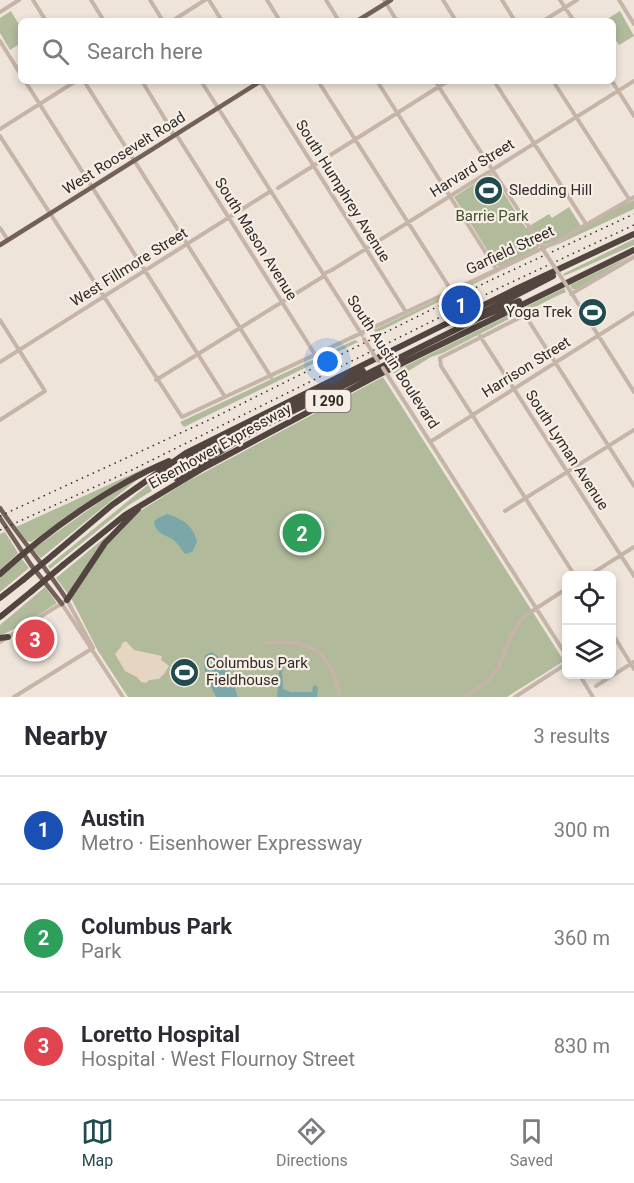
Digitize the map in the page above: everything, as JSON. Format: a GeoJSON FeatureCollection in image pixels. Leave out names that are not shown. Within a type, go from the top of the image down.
{"type":"FeatureCollection","features":[{"type":"Feature","properties":{"kind":"highway","name":"Eisenhower Expressway"},"geometry":{"type":"LineString","coordinates":[[0,598],[112,505],[186,453],[634,234]]}},
{"type":"Feature","properties":{"kind":"highway","name":"Eisenhower Expressway"},"geometry":{"type":"LineString","coordinates":[[0,617],[142,503],[300,415],[536,296],[634,250]]}},
{"type":"Feature","properties":{"kind":"highway"},"geometry":{"type":"LineString","coordinates":[[125,515],[138,502],[156,490],[261,427],[555,275],[573,262]]}},
{"type":"Feature","properties":{"kind":"highway"},"geometry":{"type":"LineString","coordinates":[[168,465],[479,318],[536,296]]}},
{"type":"Feature","properties":{"kind":"highway"},"geometry":{"type":"LineString","coordinates":[[0,574],[28,548],[113,490],[186,453]]}},
{"type":"Feature","properties":{"kind":"highway"},"geometry":{"type":"LineString","coordinates":[[64,602],[105,543],[142,503]]}},
{"type":"Feature","properties":{"kind":"highway"},"geometry":{"type":"LineString","coordinates":[[0,640],[8,637]]}},
{"type":"Feature","properties":{"kind":"main road"},"geometry":{"type":"LineString","coordinates":[[362,18],[387,1]]}},
{"type":"Feature","properties":{"kind":"main road","name":"West Roosevelt Road"},"geometry":{"type":"LineString","coordinates":[[0,245],[255,84]]}},
{"type":"Feature","properties":{"kind":"main road"},"geometry":{"type":"LineString","coordinates":[[0,508],[57,585],[64,602]]}},
{"type":"Feature","properties":{"kind":"main road"},"geometry":{"type":"LineString","coordinates":[[0,518],[22,553],[64,602]]}},
{"type":"Feature","properties":{"kind":"street"},"geometry":{"type":"LineString","coordinates":[[0,12],[19,0]]}},
{"type":"Feature","properties":{"kind":"street"},"geometry":{"type":"LineString","coordinates":[[33,0],[44,18]]}},
{"type":"Feature","properties":{"kind":"street"},"geometry":{"type":"LineString","coordinates":[[91,0],[102,18]]}},
{"type":"Feature","properties":{"kind":"street"},"geometry":{"type":"LineString","coordinates":[[150,0],[161,18]]}},
{"type":"Feature","properties":{"kind":"street"},"geometry":{"type":"LineString","coordinates":[[177,18],[207,0],[220,18]]}},
{"type":"Feature","properties":{"kind":"street"},"geometry":{"type":"LineString","coordinates":[[267,0],[278,18]]}},
{"type":"Feature","properties":{"kind":"street"},"geometry":{"type":"LineString","coordinates":[[326,0],[337,18]]}},
{"type":"Feature","properties":{"kind":"street"},"geometry":{"type":"LineString","coordinates":[[443,0],[454,18]]}},
{"type":"Feature","properties":{"kind":"street"},"geometry":{"type":"LineString","coordinates":[[502,0],[513,18]]}},
{"type":"Feature","properties":{"kind":"street"},"geometry":{"type":"LineString","coordinates":[[560,0],[572,18]]}},
{"type":"Feature","properties":{"kind":"street"},"geometry":{"type":"LineString","coordinates":[[548,18],[577,0]]}},
{"type":"Feature","properties":{"kind":"street"},"geometry":{"type":"LineString","coordinates":[[619,0],[634,24]]}},
{"type":"Feature","properties":{"kind":"street"},"geometry":{"type":"LineString","coordinates":[[387,1],[396,18]]}},
{"type":"Feature","properties":{"kind":"street"},"geometry":{"type":"LineString","coordinates":[[0,41],[18,70]]}},
{"type":"Feature","properties":{"kind":"street","name":"Harvard Street"},"geometry":{"type":"LineString","coordinates":[[156,380],[634,81]]}},
{"type":"Feature","properties":{"kind":"street"},"geometry":{"type":"LineString","coordinates":[[27,84],[225,398]]}},
{"type":"Feature","properties":{"kind":"street"},"geometry":{"type":"LineString","coordinates":[[0,129],[71,84]]}},
{"type":"Feature","properties":{"kind":"street"},"geometry":{"type":"LineString","coordinates":[[86,84],[271,377]]}},
{"type":"Feature","properties":{"kind":"street","name":"South Mason Avenue"},"geometry":{"type":"LineString","coordinates":[[144,84],[316,356]]}},
{"type":"Feature","properties":{"kind":"street","name":"South Austin Boulevard"},"geometry":{"type":"LineString","coordinates":[[203,84],[362,337],[562,647]]}},
{"type":"Feature","properties":{"kind":"street","name":"South Humphrey Avenue"},"geometry":{"type":"LineString","coordinates":[[262,84],[406,312]]}},
{"type":"Feature","properties":{"kind":"street"},"geometry":{"type":"LineString","coordinates":[[320,84],[451,290]]}},
{"type":"Feature","properties":{"kind":"street"},"geometry":{"type":"LineString","coordinates":[[379,84],[496,269]]}},
{"type":"Feature","properties":{"kind":"street"},"geometry":{"type":"LineString","coordinates":[[278,188],[443,84]]}},
{"type":"Feature","properties":{"kind":"street"},"geometry":{"type":"LineString","coordinates":[[496,84],[586,224]]}},
{"type":"Feature","properties":{"kind":"street"},"geometry":{"type":"LineString","coordinates":[[556,84],[628,199]]}},
{"type":"Feature","properties":{"kind":"street"},"geometry":{"type":"LineString","coordinates":[[614,84],[634,116]]}},
{"type":"Feature","properties":{"kind":"street"},"geometry":{"type":"LineString","coordinates":[[439,86],[634,392]]}},
{"type":"Feature","properties":{"kind":"street"},"geometry":{"type":"LineString","coordinates":[[0,136],[156,380]]}},
{"type":"Feature","properties":{"kind":"street","name":"West Fillmore Street"},"geometry":{"type":"LineString","coordinates":[[0,362],[271,192]]}},
{"type":"Feature","properties":{"kind":"street","name":"Garfield Street"},"geometry":{"type":"LineString","coordinates":[[156,380],[180,417],[362,337],[451,290],[543,249],[634,197]]}},
{"type":"Feature","properties":{"kind":"street"},"geometry":{"type":"LineString","coordinates":[[0,228],[8,240]]}},
{"type":"Feature","properties":{"kind":"street"},"geometry":{"type":"LineString","coordinates":[[572,294],[634,257]]}},
{"type":"Feature","properties":{"kind":"street","name":"Harrison Street"},"geometry":{"type":"LineString","coordinates":[[430,442],[634,313]]}},
{"type":"Feature","properties":{"kind":"street"},"geometry":{"type":"LineString","coordinates":[[572,571],[439,360],[443,355],[525,315],[634,486]]}},
{"type":"Feature","properties":{"kind":"street"},"geometry":{"type":"LineString","coordinates":[[0,320],[45,391],[0,420]]}},
{"type":"Feature","properties":{"kind":"street","name":"South Lyman Avenue"},"geometry":{"type":"LineString","coordinates":[[480,336],[634,576]]}},
{"type":"Feature","properties":{"kind":"street"},"geometry":{"type":"LineString","coordinates":[[505,511],[634,430]]}},
{"type":"Feature","properties":{"kind":"street"},"geometry":{"type":"LineString","coordinates":[[596,571],[634,547]]}},
{"type":"Feature","properties":{"kind":"street"},"geometry":{"type":"LineString","coordinates":[[465,697],[494,675],[502,662],[516,626],[523,617],[562,592]]}},
{"type":"Feature","properties":{"kind":"street"},"geometry":{"type":"LineString","coordinates":[[8,637],[64,602],[122,695],[115,697]]}},
{"type":"Feature","properties":{"kind":"street"},"geometry":{"type":"LineString","coordinates":[[616,639],[634,669]]}},
{"type":"Feature","properties":{"kind":"street"},"geometry":{"type":"LineString","coordinates":[[266,643],[296,643],[319,653],[334,671],[340,697]]}},
{"type":"Feature","properties":{"kind":"street"},"geometry":{"type":"LineString","coordinates":[[14,697],[93,648]]}},
{"type":"Feature","properties":{"kind":"street"},"geometry":{"type":"LineString","coordinates":[[596,686],[632,663]]}},
{"type":"Feature","properties":{"kind":"street"},"geometry":{"type":"LineString","coordinates":[[515,697],[562,667]]}},
{"type":"Feature","properties":{"kind":"street"},"geometry":{"type":"LineString","coordinates":[[582,679],[593,697]]}},
{"type":"Feature","properties":{"kind":"green space"},"geometry":{"type":"Polygon","coordinates":[[[11,11],[18,23],[18,45],[10,50],[0,33],[0,18],[11,11]]]}},
{"type":"Feature","properties":{"kind":"green space"},"geometry":{"type":"Polygon","coordinates":[[[620,11],[634,36],[619,45],[616,40],[616,18],[609,18],[620,11]]]}},
{"type":"Feature","properties":{"kind":"green space","name":"Barrie Park"},"geometry":{"type":"Polygon","coordinates":[[[491,173],[526,228],[549,214],[552,218],[569,207],[581,226],[567,236],[542,244],[537,249],[497,266],[454,197],[491,173]]]}},
{"type":"Feature","properties":{"kind":"green space"},"geometry":{"type":"Polygon","coordinates":[[[634,200],[634,209],[550,248],[616,208],[634,200]]]}},
{"type":"Feature","properties":{"kind":"green space"},"geometry":{"type":"Polygon","coordinates":[[[634,239],[634,245],[564,276],[563,274],[634,239]]]}},
{"type":"Feature","properties":{"kind":"green space"},"geometry":{"type":"Polygon","coordinates":[[[538,252],[376,333],[374,330],[538,252]]]}},
{"type":"Feature","properties":{"kind":"green space"},"geometry":{"type":"Polygon","coordinates":[[[634,254],[577,289],[572,289],[570,285],[634,254]]]}},
{"type":"Feature","properties":{"kind":"green space"},"geometry":{"type":"Polygon","coordinates":[[[564,288],[566,292],[431,357],[397,378],[393,372],[564,288]]]}},
{"type":"Feature","properties":{"kind":"green space"},"geometry":{"type":"Polygon","coordinates":[[[355,340],[358,342],[184,427],[180,422],[355,340]]]}},
{"type":"Feature","properties":{"kind":"green space"},"geometry":{"type":"Polygon","coordinates":[[[383,377],[562,658],[562,662],[507,697],[128,697],[98,651],[71,598],[104,548],[140,511],[188,481],[383,377]]]}},
{"type":"Feature","properties":{"kind":"green space"},"geometry":{"type":"Polygon","coordinates":[[[242,433],[243,435],[129,505],[50,569],[48,566],[149,484],[190,459],[242,433]]]}},
{"type":"Feature","properties":{"kind":"green space"},"geometry":{"type":"Polygon","coordinates":[[[152,465],[114,486],[31,542],[27,541],[16,527],[152,465]]]}},
{"type":"Feature","properties":{"kind":"green space"},"geometry":{"type":"Polygon","coordinates":[[[138,479],[41,558],[33,549],[115,491],[138,479]]]}},
{"type":"Feature","properties":{"kind":"green space"},"geometry":{"type":"Polygon","coordinates":[[[5,532],[18,553],[0,570],[0,534],[5,532]]]}},
{"type":"Feature","properties":{"kind":"green space"},"geometry":{"type":"Polygon","coordinates":[[[109,536],[68,594],[56,578],[109,536]]]}},
{"type":"Feature","properties":{"kind":"green space"},"geometry":{"type":"Polygon","coordinates":[[[21,558],[29,568],[0,592],[0,577],[21,558]]]}},
{"type":"Feature","properties":{"kind":"green space"},"geometry":{"type":"Polygon","coordinates":[[[45,587],[57,603],[28,622],[0,636],[0,625],[45,587]]]}},
{"type":"Feature","properties":{"kind":"shaded area"},"geometry":{"type":"Polygon","coordinates":[[[126,641],[134,650],[162,656],[161,660],[169,666],[159,679],[149,680],[146,683],[141,682],[137,677],[125,671],[115,654],[126,641]]]}},
{"type":"Feature","properties":{"kind":"water"},"geometry":{"type":"Polygon","coordinates":[[[167,514],[183,521],[196,536],[197,542],[192,552],[185,554],[174,540],[157,529],[154,523],[156,519],[167,514]]]}},
{"type":"Feature","properties":{"kind":"water"},"geometry":{"type":"Polygon","coordinates":[[[211,652],[226,666],[238,697],[216,697],[204,666],[205,655],[211,652]]]}},
{"type":"Feature","properties":{"kind":"water"},"geometry":{"type":"Polygon","coordinates":[[[283,664],[285,665],[282,672],[283,689],[291,692],[312,692],[313,686],[316,685],[317,697],[277,697],[279,670],[283,664]]]}},
{"type":"Feature","properties":{"kind":"railway"},"geometry":{"type":"LineString","coordinates":[[0,516],[211,419],[491,280],[634,214]]}},
{"type":"Feature","properties":{"kind":"railway"},"geometry":{"type":"LineString","coordinates":[[0,530],[132,470],[497,289],[634,225]]}},
{"type":"Feature","properties":{"kind":"place","name":"Sledding Hill"},"geometry":{"type":"Point","coordinates":[488,190]}},
{"type":"Feature","properties":{"kind":"place","name":"Austin"},"geometry":{"type":"Point","coordinates":[461,305]}},
{"type":"Feature","properties":{"kind":"place","name":"Yoga Trek"},"geometry":{"type":"Point","coordinates":[593,312]}},
{"type":"Feature","properties":{"kind":"place","name":"Columbus Park"},"geometry":{"type":"Point","coordinates":[302,533]}},
{"type":"Feature","properties":{"kind":"place","name":"Loretto Hospital"},"geometry":{"type":"Point","coordinates":[35,639]}},
{"type":"Feature","properties":{"kind":"place","name":"Columbus Park Fieldhouse"},"geometry":{"type":"Point","coordinates":[185,672]}}]}
